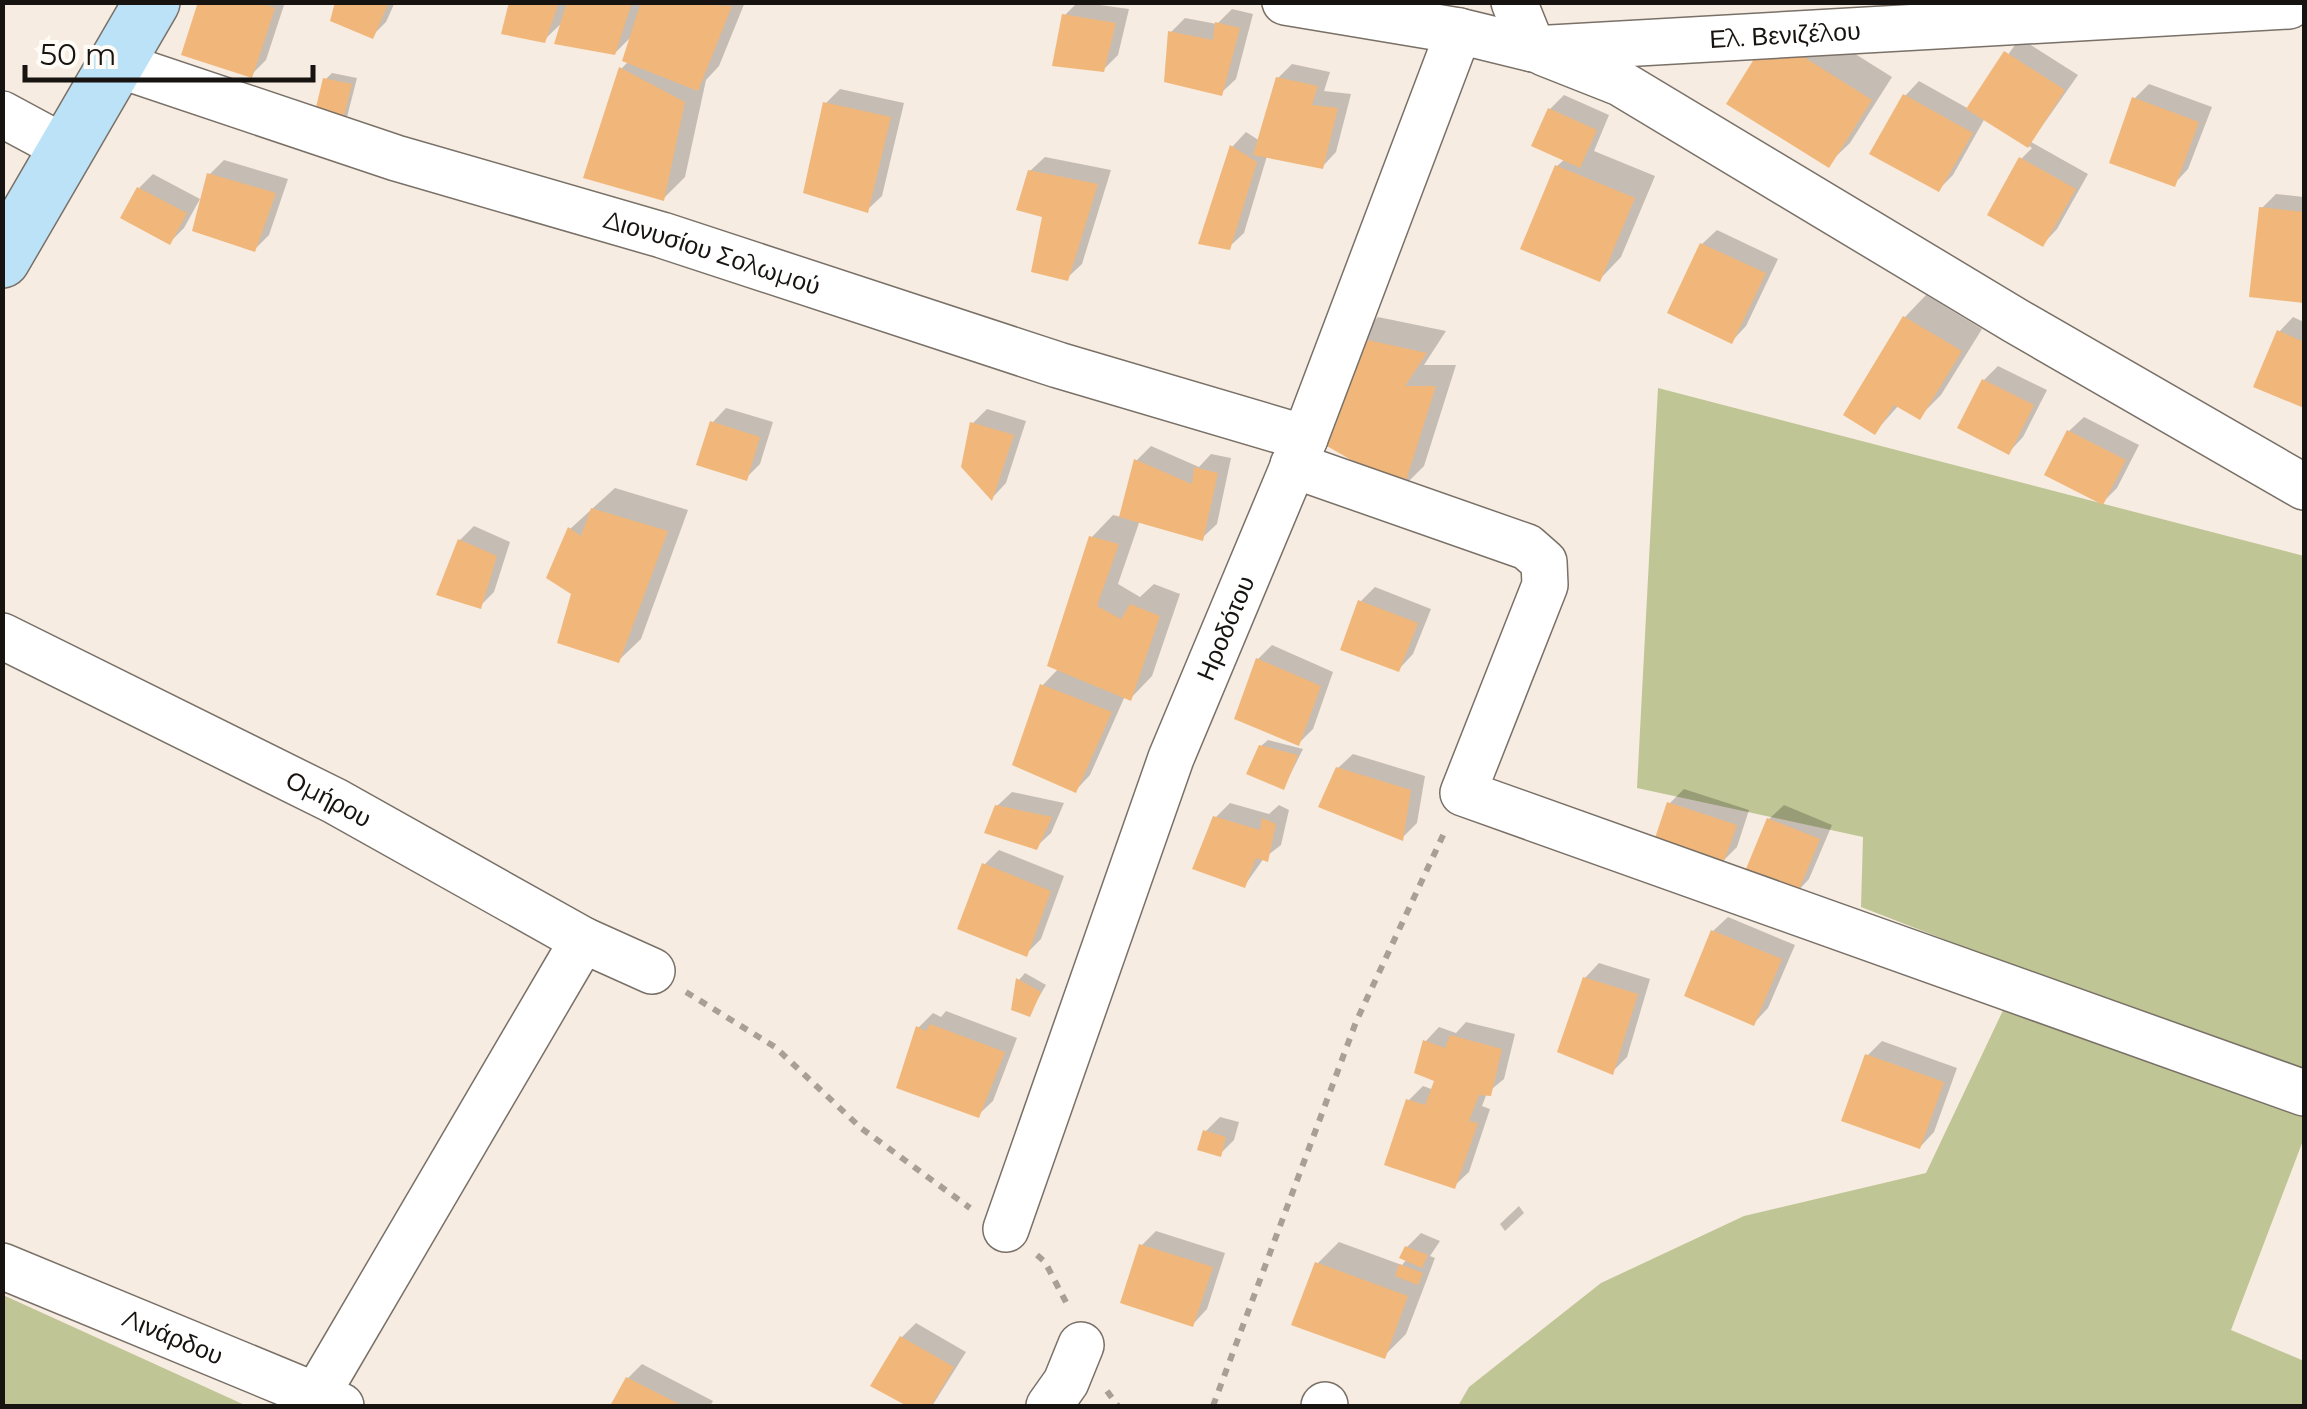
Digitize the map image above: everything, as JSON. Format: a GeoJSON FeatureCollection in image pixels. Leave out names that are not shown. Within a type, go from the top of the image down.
{"type":"FeatureCollection","features":[{"type":"Feature","properties":{"kind":"street"},"geometry":{"type":"LineString","coordinates":[[2,260],[65,148],[119,66],[152,2]]}},
{"type":"Feature","properties":{"kind":"street","name":"Ελ. Βενιζέλου"},"geometry":{"type":"LineString","coordinates":[[1285,2],[1459,31],[1532,49],[2289,6]]}},
{"type":"Feature","properties":{"kind":"street"},"geometry":{"type":"LineString","coordinates":[[1514,2],[1532,49],[1620,83],[1999,311],[2304,486]]}},
{"type":"Feature","properties":{"kind":"street"},"geometry":{"type":"LineString","coordinates":[[1532,49],[1550,2]]}},
{"type":"Feature","properties":{"kind":"street","name":"Ηροδότου"},"geometry":{"type":"LineString","coordinates":[[1006,1228],[1171,758],[1299,451],[1459,31]]}},
{"type":"Feature","properties":{"kind":"street","name":"Διονυσίου Σολωμού"},"geometry":{"type":"LineString","coordinates":[[119,66],[396,158],[662,235],[1058,365],[1299,451],[1527,546],[1544,562],[1545,585],[1463,793]]}},
{"type":"Feature","properties":{"kind":"street"},"geometry":{"type":"LineString","coordinates":[[2,114],[65,148]]}},
{"type":"Feature","properties":{"kind":"street","name":"Ομήρου"},"geometry":{"type":"LineString","coordinates":[[2,636],[335,801],[582,940],[652,972]]}},
{"type":"Feature","properties":{"kind":"street"},"geometry":{"type":"LineString","coordinates":[[1463,793],[2304,1094]]}},
{"type":"Feature","properties":{"kind":"street"},"geometry":{"type":"LineString","coordinates":[[329,1400],[582,940]]}},
{"type":"Feature","properties":{"kind":"street","name":"Λινάρδου"},"geometry":{"type":"LineString","coordinates":[[2,1266],[329,1400]]}},
{"type":"Feature","properties":{"kind":"street"},"geometry":{"type":"LineString","coordinates":[[1049,1406],[1066,1382],[1081,1345]]}},
{"type":"Feature","properties":{"kind":"path"},"geometry":{"type":"LineString","coordinates":[[1212,1406],[1356,1022],[1463,793]]}},
{"type":"Feature","properties":{"kind":"path"},"geometry":{"type":"LineString","coordinates":[[652,972],[776,1047],[861,1128],[944,1193],[1006,1228],[1046,1262],[1073,1316],[1088,1366],[1118,1406]]}},
{"type":"Feature","properties":{"kind":"green space"},"geometry":{"type":"Polygon","coordinates":[[[1658,388],[2304,556],[2304,1079],[1861,907],[1863,837],[1637,788],[1658,388]]]}},
{"type":"Feature","properties":{"kind":"green space"},"geometry":{"type":"Polygon","coordinates":[[[2006,1004],[2304,1111],[2304,1138],[2231,1330],[2304,1361],[2304,1406],[1458,1406],[1469,1387],[1601,1283],[1744,1216],[1926,1173],[2006,1004]]]}},
{"type":"Feature","properties":{"kind":"green space"},"geometry":{"type":"Polygon","coordinates":[[[3,1295],[247,1406],[3,1406],[3,1295]]]}},
{"type":"Feature","properties":{"kind":"building"},"geometry":{"type":"Polygon","coordinates":[[[198,2],[258,2],[275,8],[252,78],[181,55],[198,2]]]}},
{"type":"Feature","properties":{"kind":"building"},"geometry":{"type":"Polygon","coordinates":[[[335,2],[389,2],[373,39],[330,21],[335,2]]]}},
{"type":"Feature","properties":{"kind":"building"},"geometry":{"type":"Polygon","coordinates":[[[509,2],[559,2],[545,43],[501,34],[509,2]]]}},
{"type":"Feature","properties":{"kind":"building"},"geometry":{"type":"Polygon","coordinates":[[[567,2],[632,2],[615,55],[554,44],[567,2]]]}},
{"type":"Feature","properties":{"kind":"building"},"geometry":{"type":"Polygon","coordinates":[[[641,2],[732,6],[698,91],[622,61],[641,2]]]}},
{"type":"Feature","properties":{"kind":"building"},"geometry":{"type":"Polygon","coordinates":[[[1062,14],[1116,23],[1104,72],[1052,66],[1062,14]]]}},
{"type":"Feature","properties":{"kind":"building"},"geometry":{"type":"Polygon","coordinates":[[[1215,22],[1240,28],[1222,96],[1164,82],[1168,31],[1213,40],[1215,22]]]}},
{"type":"Feature","properties":{"kind":"building"},"geometry":{"type":"Polygon","coordinates":[[[1769,35],[1872,100],[1829,168],[1726,104],[1769,35]]]}},
{"type":"Feature","properties":{"kind":"building"},"geometry":{"type":"Polygon","coordinates":[[[2004,51],[2065,90],[2028,148],[1966,109],[2004,51]]]}},
{"type":"Feature","properties":{"kind":"building"},"geometry":{"type":"Polygon","coordinates":[[[619,67],[685,102],[664,201],[583,178],[619,67]]]}},
{"type":"Feature","properties":{"kind":"building"},"geometry":{"type":"Polygon","coordinates":[[[1276,77],[1318,86],[1312,105],[1338,108],[1323,169],[1253,155],[1276,77]]]}},
{"type":"Feature","properties":{"kind":"building"},"geometry":{"type":"Polygon","coordinates":[[[323,78],[352,84],[340,131],[312,124],[323,78]]]}},
{"type":"Feature","properties":{"kind":"building"},"geometry":{"type":"Polygon","coordinates":[[[1903,94],[1973,133],[1939,192],[1869,154],[1903,94]]]}},
{"type":"Feature","properties":{"kind":"building"},"geometry":{"type":"Polygon","coordinates":[[[2132,97],[2199,122],[2175,187],[2109,163],[2132,97]]]}},
{"type":"Feature","properties":{"kind":"building"},"geometry":{"type":"Polygon","coordinates":[[[823,102],[891,117],[868,213],[803,193],[823,102]]]}},
{"type":"Feature","properties":{"kind":"building"},"geometry":{"type":"Polygon","coordinates":[[[1548,108],[1597,130],[1580,168],[1531,146],[1548,108]]]}},
{"type":"Feature","properties":{"kind":"building"},"geometry":{"type":"Polygon","coordinates":[[[1230,145],[1257,162],[1230,250],[1198,244],[1230,145]]]}},
{"type":"Feature","properties":{"kind":"building"},"geometry":{"type":"Polygon","coordinates":[[[2019,157],[2076,189],[2043,247],[1987,215],[2019,157]]]}},
{"type":"Feature","properties":{"kind":"building"},"geometry":{"type":"Polygon","coordinates":[[[1555,165],[1635,198],[1600,282],[1520,249],[1555,165]]]}},
{"type":"Feature","properties":{"kind":"building"},"geometry":{"type":"Polygon","coordinates":[[[1028,170],[1098,184],[1068,281],[1031,272],[1042,217],[1016,210],[1028,170]]]}},
{"type":"Feature","properties":{"kind":"building"},"geometry":{"type":"Polygon","coordinates":[[[207,173],[276,193],[255,252],[192,231],[207,173]]]}},
{"type":"Feature","properties":{"kind":"building"},"geometry":{"type":"Polygon","coordinates":[[[137,187],[187,213],[170,245],[120,218],[137,187]]]}},
{"type":"Feature","properties":{"kind":"building"},"geometry":{"type":"Polygon","coordinates":[[[2259,207],[2304,212],[2304,303],[2249,297],[2259,207]]]}},
{"type":"Feature","properties":{"kind":"building"},"geometry":{"type":"Polygon","coordinates":[[[1700,243],[1766,273],[1732,344],[1667,313],[1700,243]]]}},
{"type":"Feature","properties":{"kind":"building"},"geometry":{"type":"Polygon","coordinates":[[[1903,316],[1962,351],[1920,420],[1894,405],[1875,435],[1843,415],[1903,316]]]}},
{"type":"Feature","properties":{"kind":"building"},"geometry":{"type":"Polygon","coordinates":[[[2277,330],[2304,342],[2304,408],[2253,387],[2277,330]]]}},
{"type":"Feature","properties":{"kind":"building"},"geometry":{"type":"Polygon","coordinates":[[[1354,337],[1427,353],[1405,386],[1436,386],[1403,490],[1320,442],[1354,337]]]}},
{"type":"Feature","properties":{"kind":"building"},"geometry":{"type":"Polygon","coordinates":[[[1982,379],[2034,405],[2009,455],[1957,428],[1982,379]]]}},
{"type":"Feature","properties":{"kind":"building"},"geometry":{"type":"Polygon","coordinates":[[[710,421],[760,437],[747,481],[696,465],[710,421]]]}},
{"type":"Feature","properties":{"kind":"building"},"geometry":{"type":"Polygon","coordinates":[[[970,422],[1014,435],[992,501],[961,467],[970,422]]]}},
{"type":"Feature","properties":{"kind":"building"},"geometry":{"type":"Polygon","coordinates":[[[2067,430],[2126,460],[2103,505],[2044,475],[2067,430]]]}},
{"type":"Feature","properties":{"kind":"building"},"geometry":{"type":"Polygon","coordinates":[[[1134,459],[1192,484],[1194,467],[1218,473],[1203,541],[1119,517],[1134,459]]]}},
{"type":"Feature","properties":{"kind":"building"},"geometry":{"type":"Polygon","coordinates":[[[591,508],[668,531],[619,663],[557,643],[571,594],[546,578],[568,527],[581,536],[591,508]]]}},
{"type":"Feature","properties":{"kind":"building"},"geometry":{"type":"Polygon","coordinates":[[[1089,536],[1119,544],[1097,606],[1121,619],[1130,604],[1160,616],[1131,701],[1047,666],[1089,536]]]}},
{"type":"Feature","properties":{"kind":"building"},"geometry":{"type":"Polygon","coordinates":[[[458,539],[497,556],[481,609],[436,595],[458,539]]]}},
{"type":"Feature","properties":{"kind":"building"},"geometry":{"type":"Polygon","coordinates":[[[1358,600],[1418,623],[1399,672],[1340,650],[1358,600]]]}},
{"type":"Feature","properties":{"kind":"building"},"geometry":{"type":"Polygon","coordinates":[[[1256,658],[1321,686],[1299,746],[1234,719],[1256,658]]]}},
{"type":"Feature","properties":{"kind":"building"},"geometry":{"type":"Polygon","coordinates":[[[1040,684],[1112,712],[1076,793],[1012,765],[1040,684]]]}},
{"type":"Feature","properties":{"kind":"building"},"geometry":{"type":"Polygon","coordinates":[[[1259,745],[1298,755],[1284,790],[1246,774],[1259,745]]]}},
{"type":"Feature","properties":{"kind":"building"},"geometry":{"type":"Polygon","coordinates":[[[1336,767],[1411,790],[1403,841],[1318,807],[1336,767]]]}},
{"type":"Feature","properties":{"kind":"building"},"geometry":{"type":"Polygon","coordinates":[[[1667,802],[1737,825],[1723,864],[1654,841],[1667,802]]]}},
{"type":"Feature","properties":{"kind":"building"},"geometry":{"type":"Polygon","coordinates":[[[995,805],[1052,817],[1037,850],[984,833],[995,805]]]}},
{"type":"Feature","properties":{"kind":"building"},"geometry":{"type":"Polygon","coordinates":[[[1213,816],[1260,830],[1262,818],[1276,824],[1268,862],[1256,858],[1245,888],[1192,869],[1213,816]]]}},
{"type":"Feature","properties":{"kind":"building"},"geometry":{"type":"Polygon","coordinates":[[[1767,818],[1820,839],[1796,897],[1743,876],[1767,818]]]}},
{"type":"Feature","properties":{"kind":"building"},"geometry":{"type":"Polygon","coordinates":[[[982,863],[1051,891],[1027,957],[957,929],[982,863]]]}},
{"type":"Feature","properties":{"kind":"building"},"geometry":{"type":"Polygon","coordinates":[[[1711,930],[1782,959],[1754,1026],[1684,996],[1711,930]]]}},
{"type":"Feature","properties":{"kind":"building"},"geometry":{"type":"Polygon","coordinates":[[[1583,977],[1638,994],[1613,1075],[1557,1052],[1583,977]]]}},
{"type":"Feature","properties":{"kind":"building"},"geometry":{"type":"Polygon","coordinates":[[[1016,978],[1041,992],[1030,1017],[1011,1010],[1016,978]]]}},
{"type":"Feature","properties":{"kind":"building"},"geometry":{"type":"Polygon","coordinates":[[[930,1024],[1005,1052],[979,1118],[896,1088],[916,1026],[926,1031],[930,1024]]]}},
{"type":"Feature","properties":{"kind":"building"},"geometry":{"type":"Polygon","coordinates":[[[1450,1035],[1502,1049],[1491,1096],[1479,1095],[1469,1121],[1478,1123],[1455,1189],[1384,1165],[1406,1099],[1425,1105],[1434,1081],[1414,1073],[1423,1040],[1445,1048],[1450,1035]]]}},
{"type":"Feature","properties":{"kind":"building"},"geometry":{"type":"Polygon","coordinates":[[[1865,1054],[1944,1082],[1920,1149],[1841,1121],[1865,1054]]]}},
{"type":"Feature","properties":{"kind":"building"},"geometry":{"type":"Polygon","coordinates":[[[1203,1130],[1226,1137],[1221,1157],[1197,1150],[1203,1130]]]}},
{"type":"Feature","properties":{"kind":"building"},"geometry":{"type":"Polygon","coordinates":[[[1139,1244],[1213,1267],[1193,1327],[1120,1303],[1139,1244]]]}},
{"type":"Feature","properties":{"kind":"building"},"geometry":{"type":"Polygon","coordinates":[[[1405,1246],[1428,1255],[1422,1268],[1399,1258],[1405,1246]]]}},
{"type":"Feature","properties":{"kind":"building"},"geometry":{"type":"Polygon","coordinates":[[[1315,1262],[1408,1296],[1385,1359],[1291,1325],[1315,1262]]]}},
{"type":"Feature","properties":{"kind":"building"},"geometry":{"type":"Polygon","coordinates":[[[1399,1264],[1423,1273],[1418,1285],[1395,1276],[1399,1264]]]}},
{"type":"Feature","properties":{"kind":"building"},"geometry":{"type":"Polygon","coordinates":[[[900,1336],[954,1367],[931,1406],[907,1406],[870,1386],[900,1336]]]}},
{"type":"Feature","properties":{"kind":"building"},"geometry":{"type":"Polygon","coordinates":[[[626,1377],[683,1406],[610,1406],[626,1377]]]}}]}
